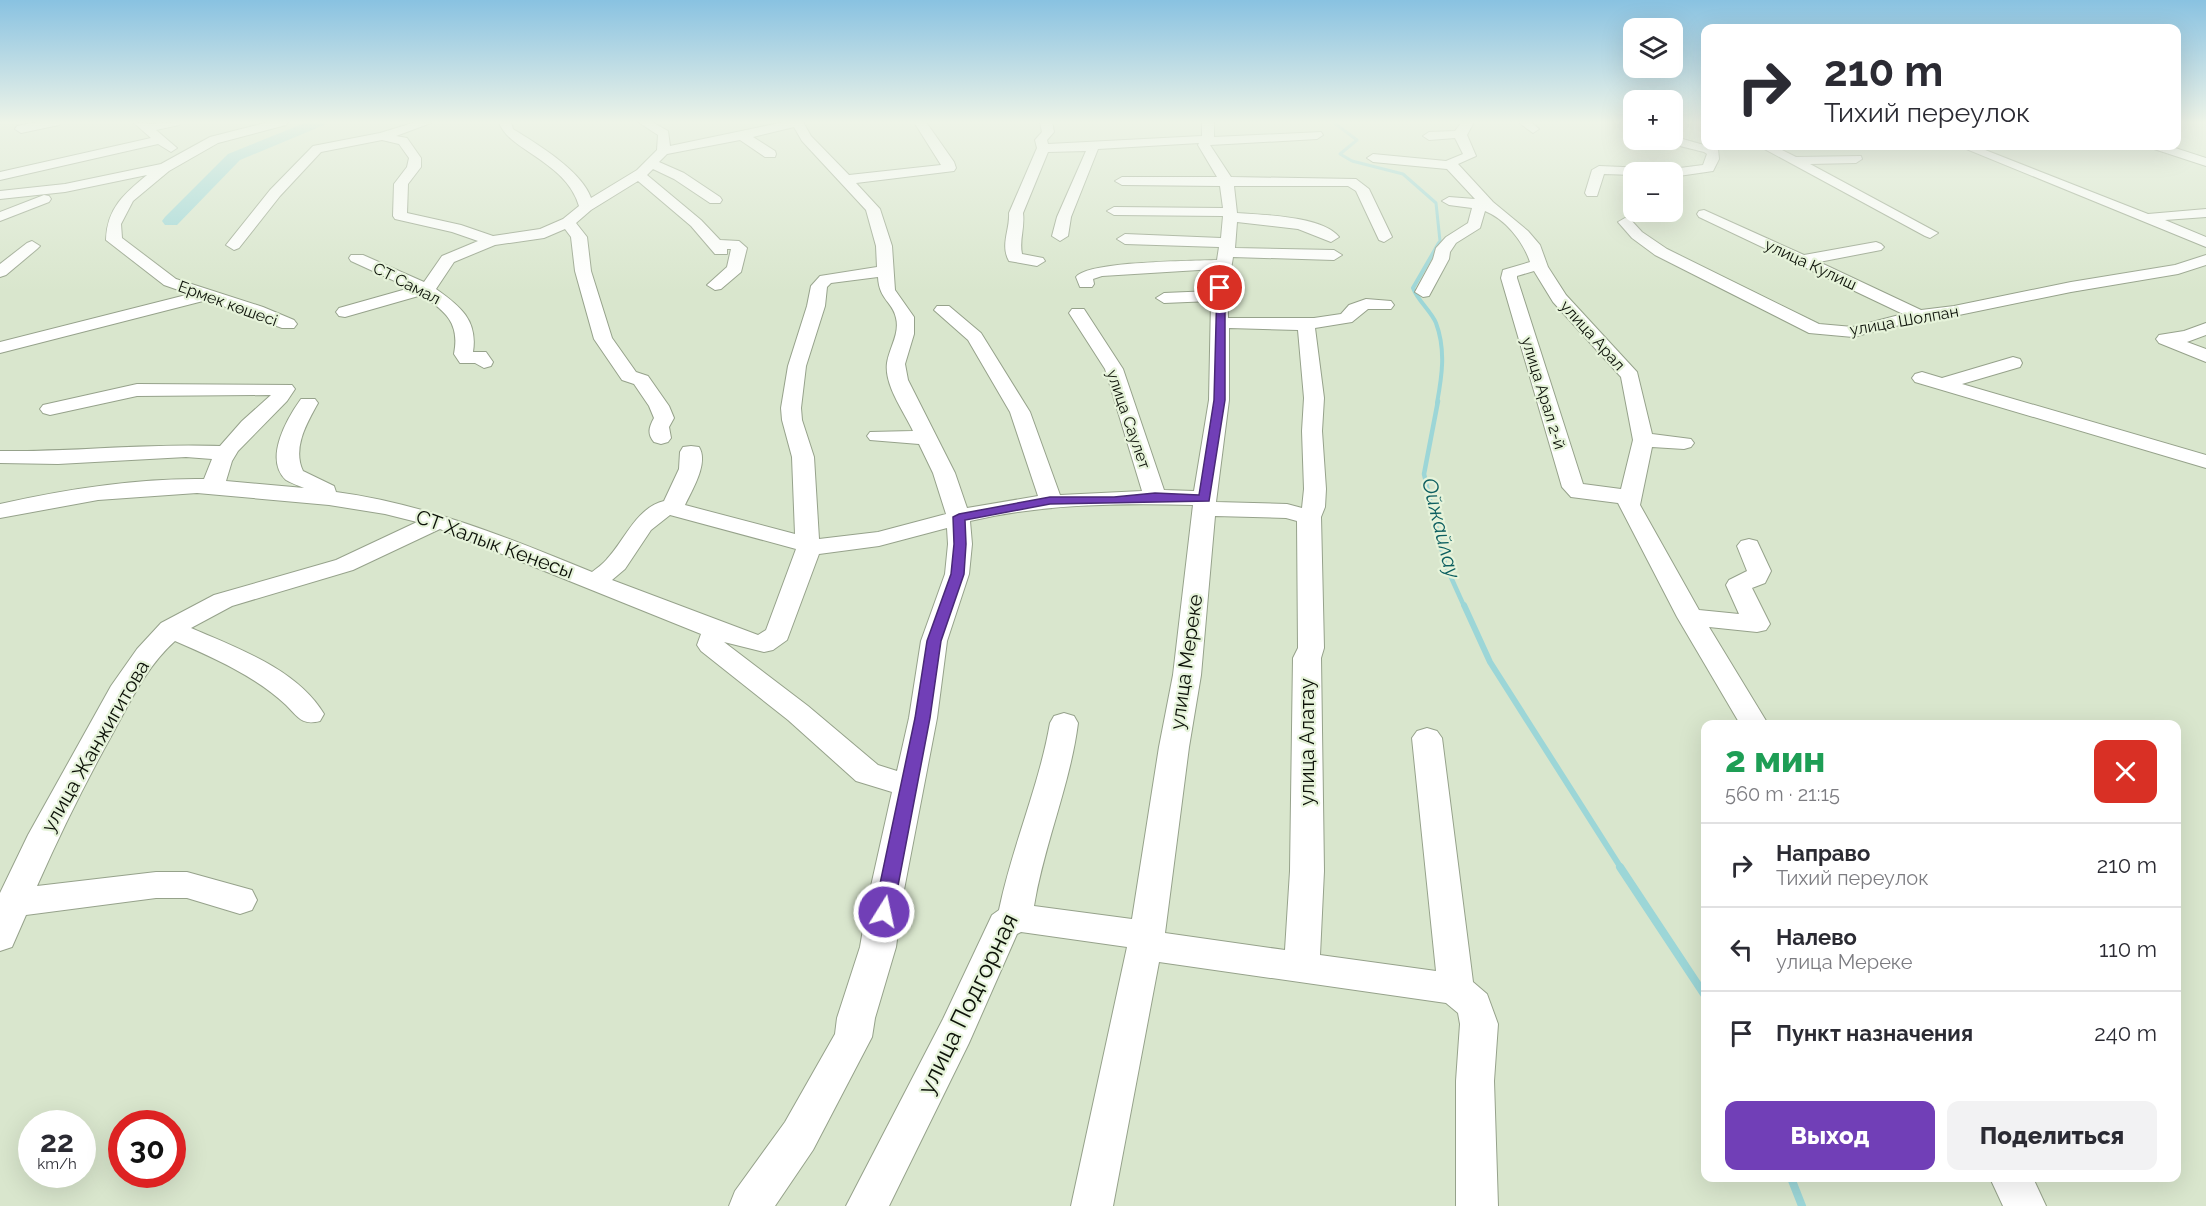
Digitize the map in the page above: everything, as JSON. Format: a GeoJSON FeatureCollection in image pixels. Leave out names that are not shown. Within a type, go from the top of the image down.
{"type":"FeatureCollection","features":[{"type":"Feature","properties":{"kind":"street"},"geometry":{"type":"LineString","coordinates":[[0,195],[65,188],[113,178]]}},
{"type":"Feature","properties":{"kind":"street","name":"Ермек көшесі"},"geometry":{"type":"LineString","coordinates":[[152,178],[127,199],[114,224],[114,240],[170,282],[257,311],[288,324]]}},
{"type":"Feature","properties":{"kind":"street"},"geometry":{"type":"LineString","coordinates":[[234,245],[288,178]]}},
{"type":"Feature","properties":{"kind":"street"},"geometry":{"type":"LineString","coordinates":[[405,178],[401,184],[392,219],[456,228],[492,241]]}},
{"type":"Feature","properties":{"kind":"street"},"geometry":{"type":"LineString","coordinates":[[569,178],[582,193],[586,207]]}},
{"type":"Feature","properties":{"kind":"street"},"geometry":{"type":"LineString","coordinates":[[345,312],[425,289],[434,283],[448,259],[492,241],[544,233],[564,224],[586,207],[634,178]]}},
{"type":"Feature","properties":{"kind":"street"},"geometry":{"type":"LineString","coordinates":[[643,178],[690,218],[719,248],[734,244],[739,248],[735,269],[715,285]]}},
{"type":"Feature","properties":{"kind":"street"},"geometry":{"type":"LineString","coordinates":[[682,178],[715,200]]}},
{"type":"Feature","properties":{"kind":"street"},"geometry":{"type":"LineString","coordinates":[[845,180],[860,178]]}},
{"type":"Feature","properties":{"kind":"street"},"geometry":{"type":"LineString","coordinates":[[1030,178],[1016,213],[1017,223],[1012,244],[1015,258],[1037,261]]}},
{"type":"Feature","properties":{"kind":"street"},"geometry":{"type":"LineString","coordinates":[[1060,236],[1064,217],[1081,178]]}},
{"type":"Feature","properties":{"kind":"street","name":"улица Мереке"},"geometry":{"type":"LineString","coordinates":[[1092,1206],[1145,940],[1187,675],[1205,504],[1219,400],[1220,296],[1230,214],[1224,178]]}},
{"type":"Feature","properties":{"kind":"street","name":"улица Арал"},"geometry":{"type":"LineString","coordinates":[[1463,178],[1488,205],[1523,234],[1532,245],[1539,264],[1558,298],[1630,376],[1643,440],[1629,505],[1690,617],[1752,720]]}},
{"type":"Feature","properties":{"kind":"street"},"geometry":{"type":"LineString","coordinates":[[1592,193],[1596,178]]}},
{"type":"Feature","properties":{"kind":"street"},"geometry":{"type":"LineString","coordinates":[[1827,178],[1930,233]]}},
{"type":"Feature","properties":{"kind":"street"},"geometry":{"type":"LineString","coordinates":[[2046,178],[2206,242]]}},
{"type":"Feature","properties":{"kind":"street"},"geometry":{"type":"LineString","coordinates":[[750,1206],[799,1136],[853,1037],[856,1018],[878,947],[886,895],[923,718],[934,641],[957,574],[960,544],[959,517],[944,473],[898,380],[896,364],[905,334],[905,317],[887,290],[884,246],[878,234],[873,209],[845,180]]}},
{"type":"Feature","properties":{"kind":"street"},"geometry":{"type":"LineString","coordinates":[[1122,182],[1344,182],[1355,184],[1362,189],[1384,237]]}},
{"type":"Feature","properties":{"kind":"street"},"geometry":{"type":"LineString","coordinates":[[3,215],[65,188]]}},
{"type":"Feature","properties":{"kind":"street"},"geometry":{"type":"LineString","coordinates":[[1449,201],[1488,205]]}},
{"type":"Feature","properties":{"kind":"street"},"geometry":{"type":"LineString","coordinates":[[1424,292],[1441,259],[1442,251],[1451,240],[1475,225],[1478,209],[1488,205]]}},
{"type":"Feature","properties":{"kind":"street"},"geometry":{"type":"LineString","coordinates":[[1114,211],[1230,214],[1299,226],[1325,228]]}},
{"type":"Feature","properties":{"kind":"street"},"geometry":{"type":"LineString","coordinates":[[2144,217],[2206,213]]}},
{"type":"Feature","properties":{"kind":"street","name":"улица Кулиш"},"geometry":{"type":"LineString","coordinates":[[1704,214],[1918,315]]}},
{"type":"Feature","properties":{"kind":"street"},"geometry":{"type":"LineString","coordinates":[[1727,224],[1754,221]]}},
{"type":"Feature","properties":{"kind":"street","name":"улица Шолпан"},"geometry":{"type":"LineString","coordinates":[[1625,222],[1637,235],[1661,252],[1815,329],[1853,332],[1918,315],[1954,311],[2071,287],[2178,270],[2206,260]]}},
{"type":"Feature","properties":{"kind":"street"},"geometry":{"type":"LineString","coordinates":[[564,224],[579,237],[583,271],[603,339],[618,357],[629,376],[641,380],[659,406],[664,418],[659,426],[661,438]]}},
{"type":"Feature","properties":{"kind":"street"},"geometry":{"type":"LineString","coordinates":[[1125,239],[1225,253],[1334,255]]}},
{"type":"Feature","properties":{"kind":"street"},"geometry":{"type":"LineString","coordinates":[[0,272],[32,246]]}},
{"type":"Feature","properties":{"kind":"street"},"geometry":{"type":"LineString","coordinates":[[1803,261],[1876,247]]}},
{"type":"Feature","properties":{"kind":"street"},"geometry":{"type":"LineString","coordinates":[[1086,284],[1084,277],[1100,271],[1225,253]]}},
{"type":"Feature","properties":{"kind":"street","name":"СТ Самал"},"geometry":{"type":"LineString","coordinates":[[357,258],[425,289],[458,315],[466,337],[463,354],[467,358],[479,356],[484,362]]}},
{"type":"Feature","properties":{"kind":"street","name":"улица Арал 2-й"},"geometry":{"type":"LineString","coordinates":[[1539,264],[1514,270],[1509,273],[1509,278],[1573,487],[1579,492],[1631,497]]}},
{"type":"Feature","properties":{"kind":"street"},"geometry":{"type":"LineString","coordinates":[[808,544],[803,457],[792,420],[791,408],[797,366],[816,306],[819,285],[826,279],[886,271]]}},
{"type":"Feature","properties":{"kind":"street"},"geometry":{"type":"LineString","coordinates":[[0,348],[206,295]]}},
{"type":"Feature","properties":{"kind":"street"},"geometry":{"type":"LineString","coordinates":[[1164,298],[1220,296]]}},
{"type":"Feature","properties":{"kind":"street"},"geometry":{"type":"LineString","coordinates":[[1221,322],[1305,326],[1346,318],[1355,309],[1366,304],[1385,304]]}},
{"type":"Feature","properties":{"kind":"street"},"geometry":{"type":"LineString","coordinates":[[943,310],[975,337],[1020,412],[1050,500]]}},
{"type":"Feature","properties":{"kind":"street","name":"улица Саулет"},"geometry":{"type":"LineString","coordinates":[[1078,313],[1114,369],[1155,497]]}},
{"type":"Feature","properties":{"kind":"street","name":"улица Алатау"},"geometry":{"type":"LineString","coordinates":[[1302,968],[1307,871],[1307,658],[1311,648],[1309,517],[1314,507],[1314,398],[1305,326]]}},
{"type":"Feature","properties":{"kind":"street"},"geometry":{"type":"LineString","coordinates":[[2206,328],[2188,336],[2165,339],[2206,356]]}},
{"type":"Feature","properties":{"kind":"street"},"geometry":{"type":"LineString","coordinates":[[1942,384],[2013,363]]}},
{"type":"Feature","properties":{"kind":"street"},"geometry":{"type":"LineString","coordinates":[[1922,378],[2206,462]]}},
{"type":"Feature","properties":{"kind":"street"},"geometry":{"type":"LineString","coordinates":[[50,409],[137,390],[285,389],[280,397],[240,435],[208,483]]}},
{"type":"Feature","properties":{"kind":"street"},"geometry":{"type":"LineString","coordinates":[[138,403],[159,390]]}},
{"type":"Feature","properties":{"kind":"street"},"geometry":{"type":"LineString","coordinates":[[308,404],[287,451],[289,468],[301,480],[356,501]]}},
{"type":"Feature","properties":{"kind":"street"},"geometry":{"type":"LineString","coordinates":[[2049,417],[2048,421],[2051,425],[2060,430],[2164,459]]}},
{"type":"Feature","properties":{"kind":"street"},"geometry":{"type":"LineString","coordinates":[[877,436],[926,438]]}},
{"type":"Feature","properties":{"kind":"street"},"geometry":{"type":"LineString","coordinates":[[1643,440],[1684,443]]}},
{"type":"Feature","properties":{"kind":"street"},"geometry":{"type":"LineString","coordinates":[[0,457],[58,458],[186,451],[227,453]]}},
{"type":"Feature","properties":{"kind":"street"},"geometry":{"type":"LineString","coordinates":[[672,508],[690,469],[691,452]]}},
{"type":"Feature","properties":{"kind":"street","name":"СТ Халык Кенесы"},"geometry":{"type":"LineString","coordinates":[[11,509],[101,493],[208,483],[356,501],[404,510],[438,521],[596,582],[673,616],[764,644],[778,634],[808,550],[808,544]]}},
{"type":"Feature","properties":{"kind":"street"},"geometry":{"type":"LineString","coordinates":[[596,582],[616,564],[643,525],[660,510],[672,508],[816,547],[869,540],[959,517],[1050,500],[1114,500],[1155,497],[1287,511],[1309,517]]}},
{"type":"Feature","properties":{"kind":"street"},"geometry":{"type":"LineString","coordinates":[[0,524],[11,509]]}},
{"type":"Feature","properties":{"kind":"street","name":"улица Жанжигитова"},"geometry":{"type":"LineString","coordinates":[[0,937],[12,903],[71,779],[132,674],[156,642],[170,629],[227,598],[331,570],[438,521]]}},
{"type":"Feature","properties":{"kind":"street"},"geometry":{"type":"LineString","coordinates":[[1690,617],[1756,624],[1738,585],[1756,578],[1759,571],[1749,546]]}},
{"type":"Feature","properties":{"kind":"street"},"geometry":{"type":"LineString","coordinates":[[323,557],[354,561]]}},
{"type":"Feature","properties":{"kind":"street"},"geometry":{"type":"LineString","coordinates":[[170,629],[259,670],[299,700],[310,714]]}},
{"type":"Feature","properties":{"kind":"street"},"geometry":{"type":"LineString","coordinates":[[719,632],[711,639],[710,645],[798,713],[867,773],[908,786]]}},
{"type":"Feature","properties":{"kind":"street","name":"улица Подгорная"},"geometry":{"type":"LineString","coordinates":[[867,1206],[956,1031],[1004,925],[1015,916],[1025,870],[1058,758],[1064,723]]}},
{"type":"Feature","properties":{"kind":"street"},"geometry":{"type":"LineString","coordinates":[[1427,738],[1454,962],[1455,989]]}},
{"type":"Feature","properties":{"kind":"street"},"geometry":{"type":"LineString","coordinates":[[12,903],[156,885],[187,885],[240,900]]}},
{"type":"Feature","properties":{"kind":"street"},"geometry":{"type":"LineString","coordinates":[[1015,916],[1302,968],[1455,989],[1474,1005],[1479,1024],[1475,1081],[1477,1206]]}},
{"type":"Feature","properties":{"kind":"street"},"geometry":{"type":"LineString","coordinates":[[2013,1182],[2025,1206]]}},
{"type":"Feature","properties":{"kind":"waterway"},"geometry":{"type":"LineString","coordinates":[[171,221],[213,178]]}},
{"type":"Feature","properties":{"kind":"waterway","name":"Ойжайлау"},"geometry":{"type":"LineString","coordinates":[[1408,178],[1436,203],[1439,243]]}},
{"type":"Feature","properties":{"kind":"waterway","name":"Ойжайлау"},"geometry":{"type":"LineString","coordinates":[[1437,403],[1442,363],[1439,333],[1434,319],[1413,288],[1439,243]]}},
{"type":"Feature","properties":{"kind":"waterway","name":"Ойжайлау"},"geometry":{"type":"LineString","coordinates":[[1438,401],[1424,474],[1445,564],[1464,606]]}},
{"type":"Feature","properties":{"kind":"waterway","name":"Ойжайлау"},"geometry":{"type":"LineString","coordinates":[[1464,605],[1490,662],[1621,868]]}},
{"type":"Feature","properties":{"kind":"waterway","name":"Ойжайлау"},"geometry":{"type":"LineString","coordinates":[[1620,867],[1701,989]]}},
{"type":"Feature","properties":{"kind":"waterway","name":"Ойжайлау"},"geometry":{"type":"LineString","coordinates":[[1793,1182],[1802,1206]]}},
{"type":"Feature","properties":{"kind":"route"},"geometry":{"type":"LineString","coordinates":[[884,912],[923,718],[934,641],[957,574],[960,544],[959,517],[1050,500],[1205,498],[1219,400],[1220,288]]}}]}
